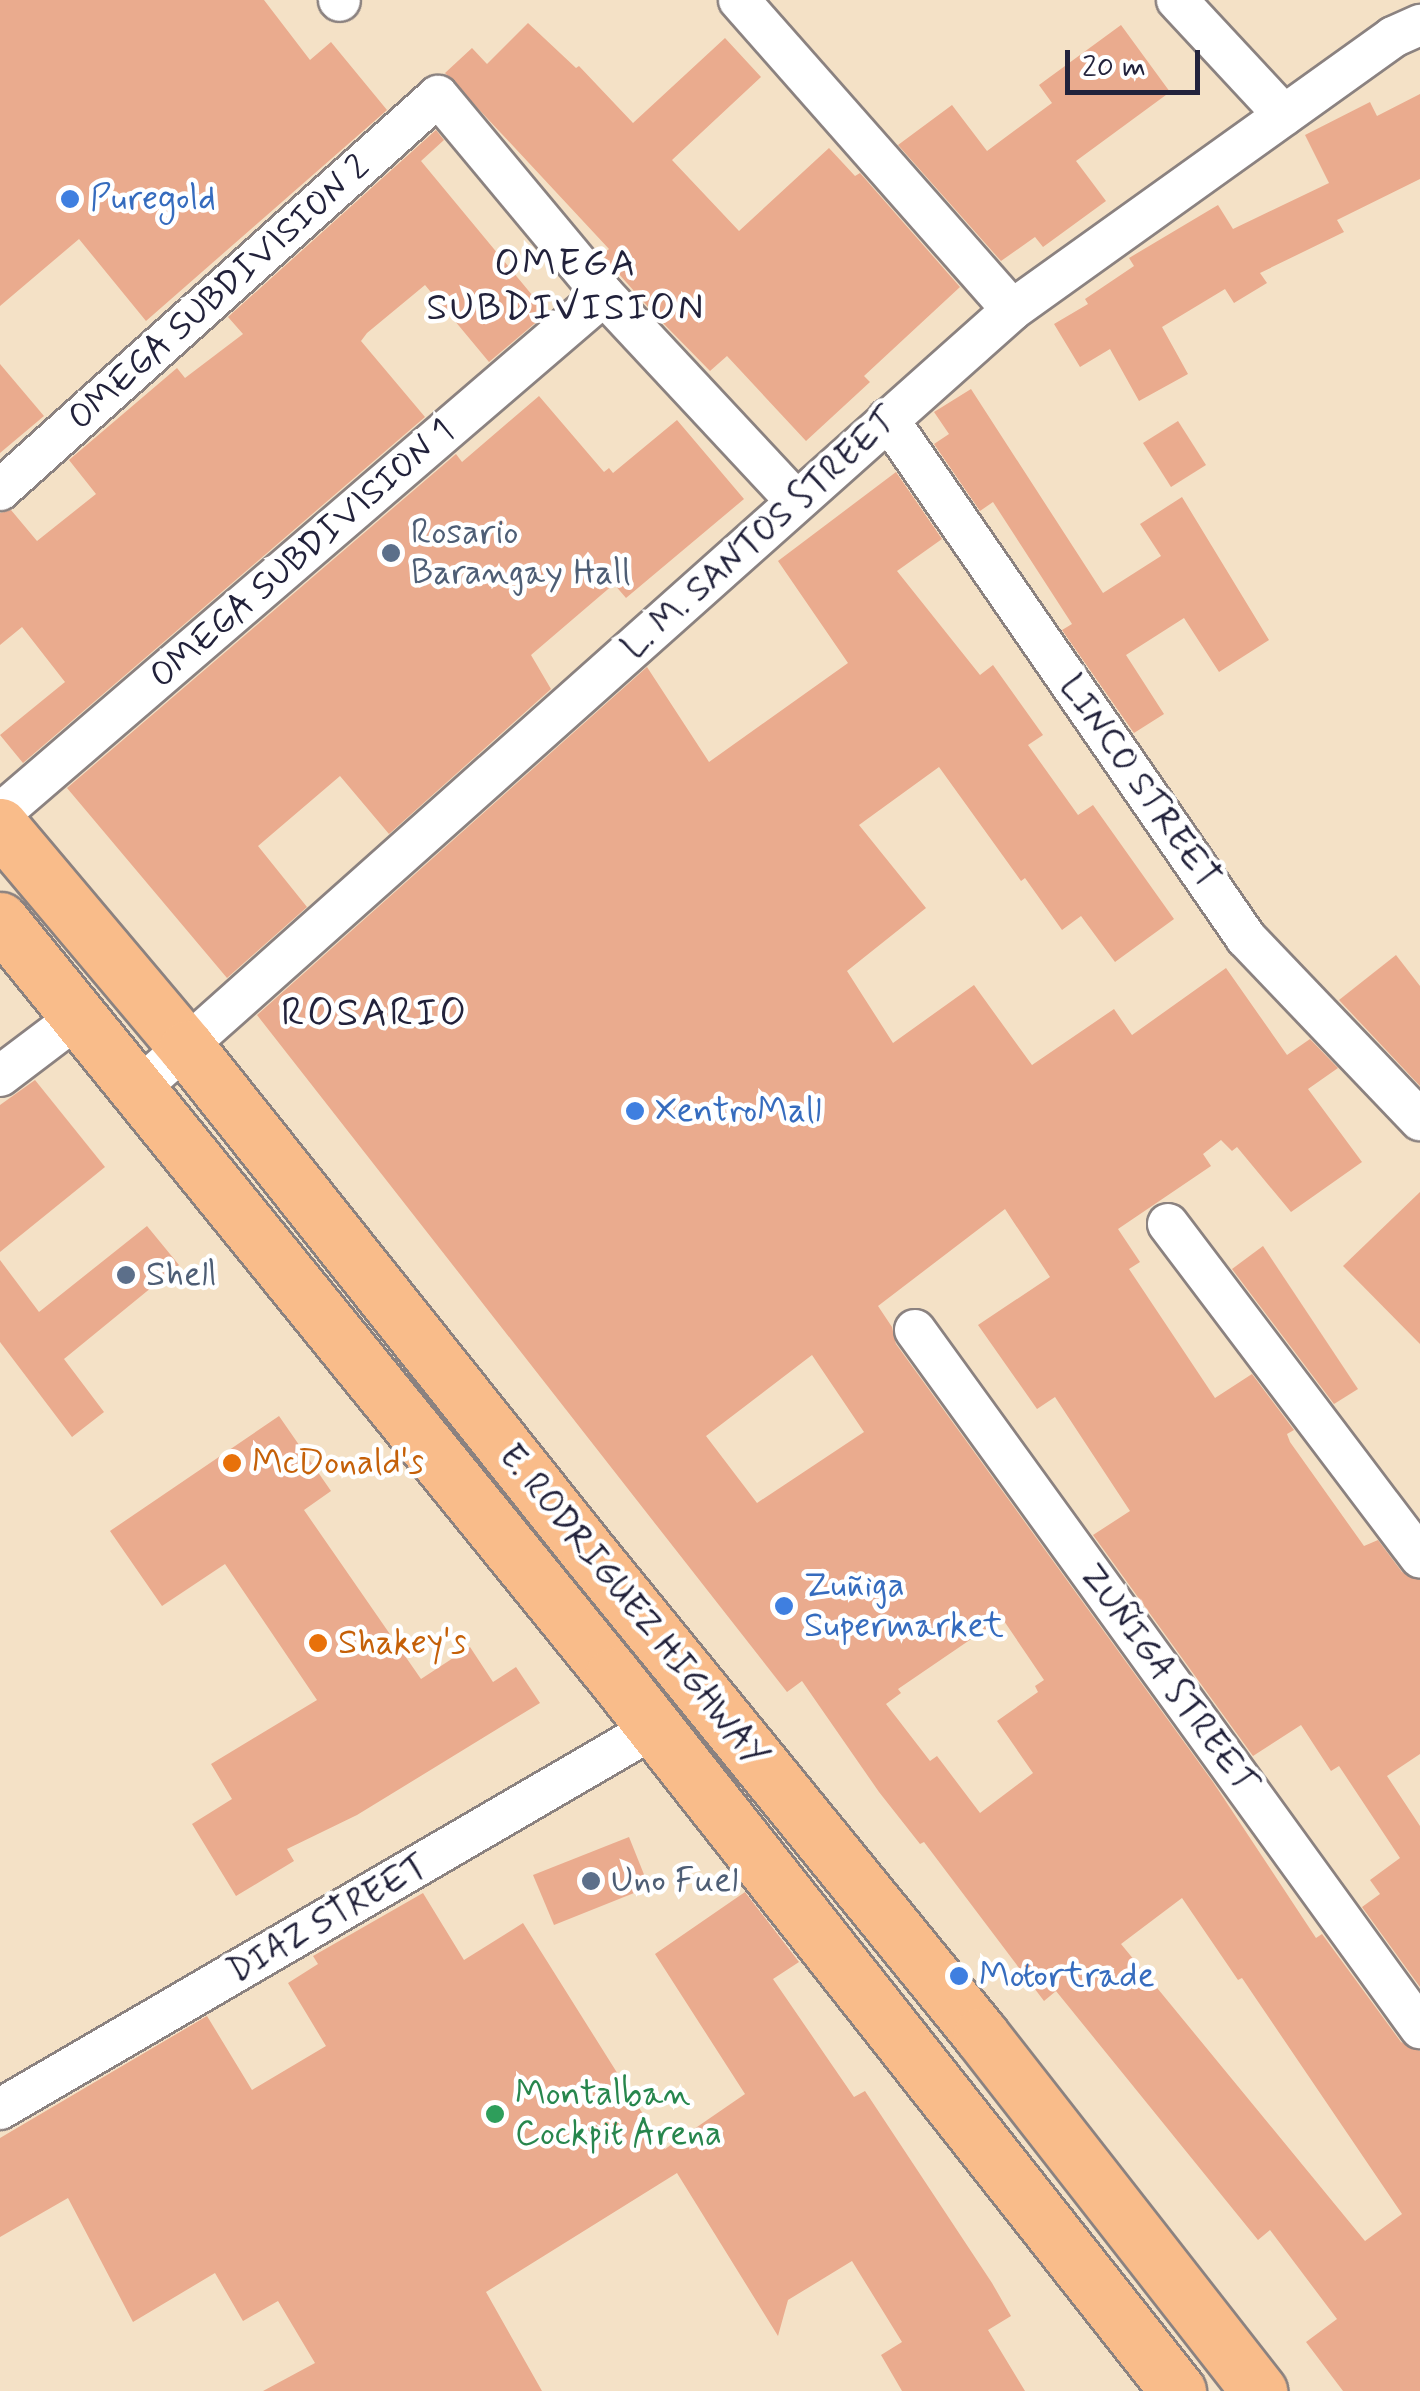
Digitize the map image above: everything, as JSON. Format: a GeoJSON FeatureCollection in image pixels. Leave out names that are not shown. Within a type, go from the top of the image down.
{"type":"FeatureCollection","features":[{"type":"Feature","properties":{"kind":"main road","name":"E. RODRIGUEZ HIGHWAY"},"geometry":{"type":"LineString","coordinates":[[0,826],[187,1048],[981,2035],[1259,2391]]}},
{"type":"Feature","properties":{"kind":"main road","name":"E. RODRIGUEZ HIGHWAY"},"geometry":{"type":"LineString","coordinates":[[0,920],[654,1728],[1178,2391]]}},
{"type":"Feature","properties":{"kind":"main road"},"geometry":{"type":"LineString","coordinates":[[468,1499],[516,1461]]}},
{"type":"Feature","properties":{"kind":"street"},"geometry":{"type":"LineString","coordinates":[[739,0],[1012,310]]}},
{"type":"Feature","properties":{"kind":"street"},"geometry":{"type":"LineString","coordinates":[[1177,0],[1284,114]]}},
{"type":"Feature","properties":{"kind":"street","name":"L. M. SANTOS STREET"},"geometry":{"type":"LineString","coordinates":[[137,1090],[1012,310],[1393,36],[1420,25]]}},
{"type":"Feature","properties":{"kind":"street","name":"OMEGA SUBDIVISION 2"},"geometry":{"type":"LineString","coordinates":[[0,490],[438,96],[604,295]]}},
{"type":"Feature","properties":{"kind":"street"},"geometry":{"type":"LineString","coordinates":[[604,295],[796,501]]}},
{"type":"Feature","properties":{"kind":"street","name":"OMEGA SUBDIVISION 1"},"geometry":{"type":"LineString","coordinates":[[0,814],[604,295]]}},
{"type":"Feature","properties":{"kind":"street","name":"LINCO STREET"},"geometry":{"type":"LineString","coordinates":[[888,420],[1246,938],[1420,1120]]}},
{"type":"Feature","properties":{"kind":"street"},"geometry":{"type":"LineString","coordinates":[[0,1076],[78,1017]]}},
{"type":"Feature","properties":{"kind":"street"},"geometry":{"type":"LineString","coordinates":[[1168,1224],[1420,1557]]}},
{"type":"Feature","properties":{"kind":"street","name":"ZUÑIGA STREET"},"geometry":{"type":"LineString","coordinates":[[915,1330],[1420,2028]]}},
{"type":"Feature","properties":{"kind":"street","name":"DIAZ STREET"},"geometry":{"type":"LineString","coordinates":[[0,2108],[654,1728]]}},
{"type":"Feature","properties":{"kind":"building","name":"Puregold"},"geometry":{"type":"Polygon","coordinates":[[[0,0],[264,0],[310,60],[331,42],[387,110],[146,321],[79,239],[0,306],[0,0]]]}},
{"type":"Feature","properties":{"kind":"building"},"geometry":{"type":"Polygon","coordinates":[[[528,23],[576,68],[579,66],[633,123],[725,38],[761,77],[672,160],[739,231],[829,148],[855,176],[860,173],[960,287],[864,376],[870,382],[806,441],[727,356],[710,371],[658,318],[602,255],[609,249],[445,73],[472,48],[487,64],[528,23]]]}},
{"type":"Feature","properties":{"kind":"building"},"geometry":{"type":"Polygon","coordinates":[[[1121,25],[1170,92],[1076,161],[1106,201],[1043,247],[1035,237],[1001,261],[898,145],[952,105],[987,151],[1052,103],[1039,85],[1121,25]]]}},
{"type":"Feature","properties":{"kind":"building"},"geometry":{"type":"Polygon","coordinates":[[[1420,94],[1420,179],[1337,220],[1344,232],[1260,273],[1267,283],[1234,303],[1225,289],[1162,327],[1188,374],[1139,401],[1110,349],[1080,367],[1054,324],[1088,304],[1085,299],[1134,266],[1129,258],[1218,205],[1233,229],[1329,183],[1305,135],[1370,102],[1377,116],[1420,94]]]}},
{"type":"Feature","properties":{"kind":"building"},"geometry":{"type":"Polygon","coordinates":[[[436,130],[444,140],[421,161],[547,313],[489,362],[425,285],[367,333],[361,341],[425,417],[23,763],[0,735],[65,682],[22,627],[0,645],[0,513],[11,510],[37,541],[96,494],[69,460],[177,368],[185,378],[243,334],[228,317],[436,130]]]}},
{"type":"Feature","properties":{"kind":"building"},"geometry":{"type":"Polygon","coordinates":[[[0,364],[44,416],[0,453],[0,364]]]}},
{"type":"Feature","properties":{"kind":"building"},"geometry":{"type":"Polygon","coordinates":[[[971,389],[1103,593],[1161,556],[1140,524],[1182,497],[1269,640],[1219,672],[1184,618],[1126,655],[1164,714],[1134,733],[1062,630],[1072,624],[993,502],[980,511],[934,444],[949,434],[934,412],[971,389]]]}},
{"type":"Feature","properties":{"kind":"building"},"geometry":{"type":"Polygon","coordinates":[[[539,396],[604,472],[609,468],[613,473],[677,420],[744,499],[626,598],[614,584],[531,655],[551,689],[389,834],[340,776],[258,846],[307,907],[227,978],[67,788],[456,454],[462,462],[539,396]]]}},
{"type":"Feature","properties":{"kind":"building"},"geometry":{"type":"Polygon","coordinates":[[[1178,421],[1206,465],[1171,487],[1143,443],[1178,421]]]}},
{"type":"Feature","properties":{"kind":"building"},"geometry":{"type":"Polygon","coordinates":[[[896,472],[942,539],[897,571],[980,675],[993,665],[1043,735],[1028,745],[1078,815],[1093,805],[1174,919],[1115,962],[1081,916],[1062,930],[1025,878],[1021,881],[939,767],[859,825],[926,908],[847,971],[893,1043],[974,985],[1032,1065],[1114,1009],[1132,1035],[1226,968],[1287,1055],[1310,1039],[1338,1068],[1308,1089],[1362,1162],[1291,1212],[1237,1147],[1232,1151],[1221,1140],[1203,1154],[1211,1166],[1118,1229],[1140,1262],[1129,1269],[1215,1398],[1252,1374],[1294,1430],[1287,1434],[1290,1442],[1364,1546],[1378,1540],[1402,1572],[1420,1580],[1420,1754],[1387,1776],[1420,1826],[1420,1987],[1362,1907],[1380,1894],[1370,1880],[1400,1858],[1339,1766],[1331,1771],[1301,1725],[1253,1756],[1093,1535],[1130,1511],[1055,1397],[1037,1409],[978,1325],[1050,1277],[1005,1209],[878,1306],[892,1327],[896,1344],[1213,1782],[1316,1938],[1322,1934],[1401,2042],[1420,2051],[1420,2391],[1343,2391],[1306,2342],[1337,2319],[1270,2230],[1258,2240],[1056,1991],[1044,2001],[924,1842],[920,1844],[879,1792],[802,1681],[787,1692],[257,1015],[647,667],[709,762],[848,663],[778,561],[896,472]],[[812,1355],[706,1436],[757,1503],[864,1432],[812,1355]],[[1002,1618],[898,1689],[901,1693],[886,1704],[930,1761],[937,1756],[980,1813],[1033,1773],[997,1721],[1038,1692],[1035,1686],[1044,1680],[1002,1618]],[[1182,1898],[1121,1944],[1365,2241],[1402,2214],[1242,1978],[1238,1980],[1182,1898]]]}},
{"type":"Feature","properties":{"kind":"building"},"geometry":{"type":"Polygon","coordinates":[[[1396,955],[1420,986],[1420,1086],[1339,1000],[1396,955]]]}},
{"type":"Feature","properties":{"kind":"building"},"geometry":{"type":"Polygon","coordinates":[[[35,1080],[105,1167],[0,1252],[0,1105],[35,1080]]]}},
{"type":"Feature","properties":{"kind":"building"},"geometry":{"type":"Polygon","coordinates":[[[1420,1192],[1420,1344],[1343,1266],[1420,1192]]]}},
{"type":"Feature","properties":{"kind":"building"},"geometry":{"type":"Polygon","coordinates":[[[147,1226],[179,1265],[64,1359],[104,1412],[72,1437],[0,1342],[0,1260],[39,1312],[147,1226]]]}},
{"type":"Feature","properties":{"kind":"building"},"geometry":{"type":"Polygon","coordinates":[[[1263,1246],[1358,1389],[1334,1404],[1232,1269],[1263,1246]]]}},
{"type":"Feature","properties":{"kind":"building"},"geometry":{"type":"Polygon","coordinates":[[[279,1416],[331,1491],[304,1510],[421,1679],[470,1647],[493,1682],[516,1667],[540,1703],[357,1815],[287,1849],[294,1861],[236,1896],[192,1824],[232,1799],[211,1764],[317,1700],[225,1564],[162,1606],[110,1531],[279,1416]]]}},
{"type":"Feature","properties":{"kind":"building","name":"Uno Fuel"},"geometry":{"type":"Polygon","coordinates":[[[629,1837],[649,1887],[554,1925],[533,1875],[629,1837]]]}},
{"type":"Feature","properties":{"kind":"building"},"geometry":{"type":"Polygon","coordinates":[[[745,1892],[799,1962],[773,1979],[854,2097],[865,2091],[1011,2316],[988,2330],[1025,2391],[902,2391],[881,2355],[902,2342],[852,2261],[788,2300],[778,2336],[677,2173],[486,2292],[542,2391],[263,2391],[315,2363],[278,2301],[243,2321],[215,2273],[133,2322],[68,2198],[0,2237],[0,2138],[207,2016],[252,2090],[326,2046],[288,1983],[318,1964],[313,1956],[423,1893],[464,1960],[523,1923],[665,2149],[745,2094],[655,1954],[745,1892]]]}},
{"type":"Feature","properties":{"kind":"place","name":"Puregold"},"geometry":{"type":"Point","coordinates":[70,199]}},
{"type":"Feature","properties":{"kind":"place","name":"Rosario Barangay Hall"},"geometry":{"type":"Point","coordinates":[391,553]}},
{"type":"Feature","properties":{"kind":"place","name":"XentroMall"},"geometry":{"type":"Point","coordinates":[635,1111]}},
{"type":"Feature","properties":{"kind":"place","name":"Shell"},"geometry":{"type":"Point","coordinates":[126,1275]}},
{"type":"Feature","properties":{"kind":"place","name":"McDonald's"},"geometry":{"type":"Point","coordinates":[232,1463]}},
{"type":"Feature","properties":{"kind":"place","name":"Zuñiga Supermarket"},"geometry":{"type":"Point","coordinates":[784,1606]}},
{"type":"Feature","properties":{"kind":"place","name":"Shakey's"},"geometry":{"type":"Point","coordinates":[318,1643]}},
{"type":"Feature","properties":{"kind":"place","name":"Uno Fuel"},"geometry":{"type":"Point","coordinates":[591,1881]}},
{"type":"Feature","properties":{"kind":"place","name":"Motortrade"},"geometry":{"type":"Point","coordinates":[959,1976]}},
{"type":"Feature","properties":{"kind":"place","name":"Montalban Cockpit Arena"},"geometry":{"type":"Point","coordinates":[495,2114]}},
{"type":"Feature","properties":{"kind":"district","name":"OMEGA SUBDIVISION"},"geometry":{"type":"Point","coordinates":[566,287]}},
{"type":"Feature","properties":{"kind":"district","name":"ROSARIO"},"geometry":{"type":"Point","coordinates":[375,1014]}}]}
